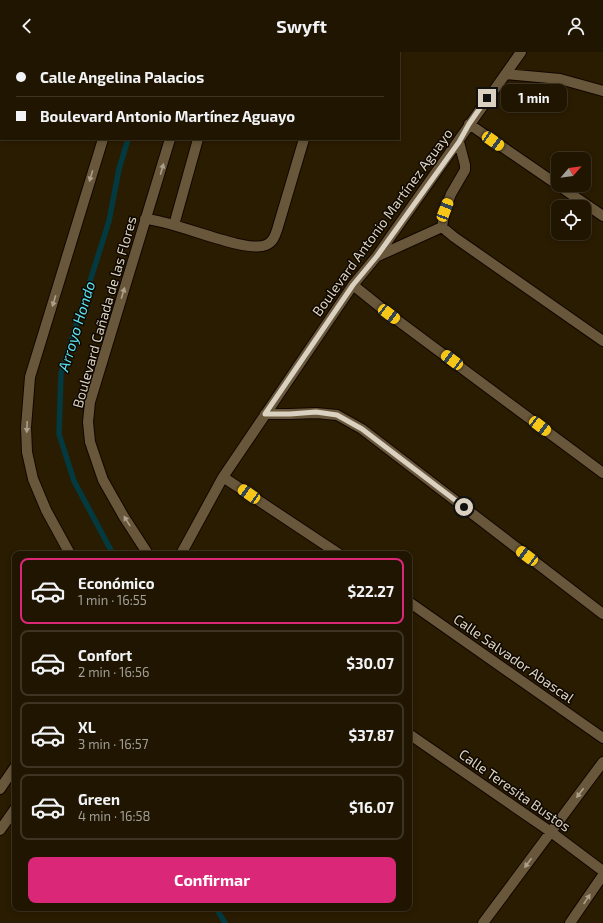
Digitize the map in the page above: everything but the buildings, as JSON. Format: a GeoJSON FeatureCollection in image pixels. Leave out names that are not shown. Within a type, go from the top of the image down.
{"type":"FeatureCollection","features":[{"type":"Feature","properties":{"kind":"street","name":"Boulevard Antonio Martínez Aguayo"},"geometry":{"type":"LineString","coordinates":[[183,551],[223,477],[265,414],[353,285],[377,256],[459,142],[469,124],[521,52]]}},
{"type":"Feature","properties":{"kind":"street"},"geometry":{"type":"LineString","coordinates":[[506,74],[560,79],[603,91]]}},
{"type":"Feature","properties":{"kind":"street"},"geometry":{"type":"LineString","coordinates":[[469,124],[603,216]]}},
{"type":"Feature","properties":{"kind":"street"},"geometry":{"type":"LineString","coordinates":[[68,551],[46,510],[33,479],[27,452],[27,420],[30,377],[103,140]]}},
{"type":"Feature","properties":{"kind":"street","name":"Boulevard Cañada de las Flores"},"geometry":{"type":"LineString","coordinates":[[146,551],[124,517],[103,480],[90,442],[88,422],[90,402],[170,140]]}},
{"type":"Feature","properties":{"kind":"street"},"geometry":{"type":"LineString","coordinates":[[174,225],[198,140]]}},
{"type":"Feature","properties":{"kind":"street"},"geometry":{"type":"LineString","coordinates":[[146,219],[154,219],[228,242],[252,246],[261,246],[271,242],[277,230],[304,140]]}},
{"type":"Feature","properties":{"kind":"street"},"geometry":{"type":"LineString","coordinates":[[442,227],[445,210],[451,194],[466,164],[459,142]]}},
{"type":"Feature","properties":{"kind":"street"},"geometry":{"type":"LineString","coordinates":[[377,256],[442,227]]}},
{"type":"Feature","properties":{"kind":"street"},"geometry":{"type":"LineString","coordinates":[[442,227],[454,237],[603,341]]}},
{"type":"Feature","properties":{"kind":"street"},"geometry":{"type":"LineString","coordinates":[[353,285],[389,314],[603,473]]}},
{"type":"Feature","properties":{"kind":"street"},"geometry":{"type":"LineString","coordinates":[[265,414],[316,412],[337,415],[362,429],[603,614]]}},
{"type":"Feature","properties":{"kind":"street"},"geometry":{"type":"LineString","coordinates":[[223,477],[334,551]]}},
{"type":"Feature","properties":{"kind":"street","name":"Calle Salvador Abascal"},"geometry":{"type":"LineString","coordinates":[[412,604],[603,738]]}},
{"type":"Feature","properties":{"kind":"street","name":"Calle Teresita Bustos"},"geometry":{"type":"LineString","coordinates":[[412,736],[551,832],[603,871]]}},
{"type":"Feature","properties":{"kind":"street"},"geometry":{"type":"LineString","coordinates":[[483,923],[603,762]]}},
{"type":"Feature","properties":{"kind":"street"},"geometry":{"type":"LineString","coordinates":[[0,789],[12,771]]}},
{"type":"Feature","properties":{"kind":"street"},"geometry":{"type":"LineString","coordinates":[[0,830],[12,813]]}},
{"type":"Feature","properties":{"kind":"street"},"geometry":{"type":"LineString","coordinates":[[570,923],[603,875]]}},
{"type":"Feature","properties":{"kind":"waterway","name":"Arroyo Hondo"},"geometry":{"type":"LineString","coordinates":[[111,551],[74,481],[59,434],[61,373],[109,221],[119,169],[128,140]]}},
{"type":"Feature","properties":{"kind":"waterway","name":"Arroyo Hondo"},"geometry":{"type":"LineString","coordinates":[[218,911],[225,923]]}},
{"type":"Feature","properties":{"kind":"route"},"geometry":{"type":"LineString","coordinates":[[464,507],[362,429],[337,415],[316,412],[265,414],[353,285],[377,256],[459,142],[469,124],[487,98]]}}]}
